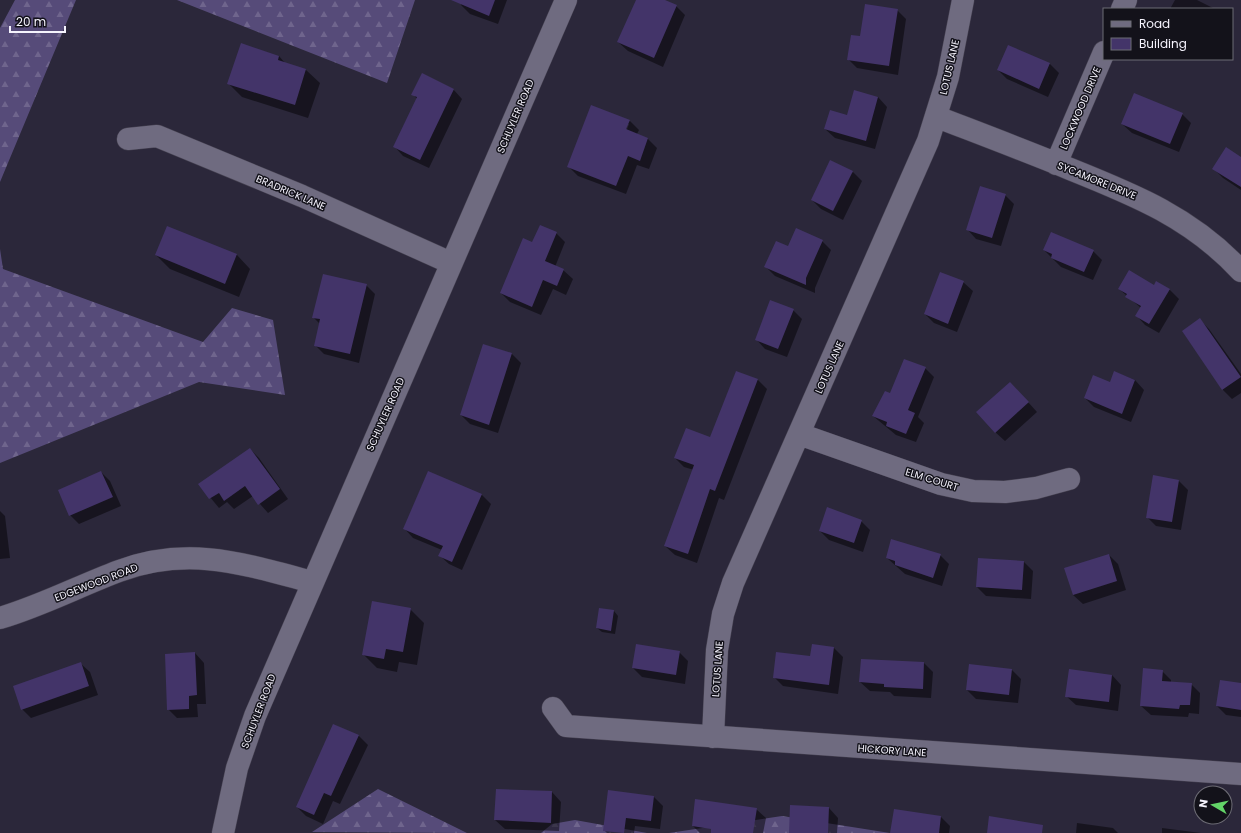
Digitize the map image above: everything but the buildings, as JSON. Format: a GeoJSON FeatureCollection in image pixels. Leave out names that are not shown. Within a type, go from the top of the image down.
{"type":"FeatureCollection","features":[{"type":"Feature","properties":{"kind":"street","name":"SCHUYLER ROAD"},"geometry":{"type":"LineString","coordinates":[[223,833],[237,768],[254,716],[566,0]]}},
{"type":"Feature","properties":{"kind":"street","name":"LOTUS LANE"},"geometry":{"type":"LineString","coordinates":[[713,737],[717,650],[723,614],[733,583],[928,141],[937,117],[948,77],[963,0]]}},
{"type":"Feature","properties":{"kind":"street","name":"LOCKWOOD DRIVE"},"geometry":{"type":"LineString","coordinates":[[1056,164],[1103,54]]}},
{"type":"Feature","properties":{"kind":"street","name":"SYCAMORE DRIVE"},"geometry":{"type":"LineString","coordinates":[[937,117],[1138,197],[1176,218],[1207,240],[1241,271]]}},
{"type":"Feature","properties":{"kind":"street","name":"BRADRICK LANE"},"geometry":{"type":"LineString","coordinates":[[128,139],[157,136],[302,196],[451,263]]}},
{"type":"Feature","properties":{"kind":"street","name":"ELM COURT"},"geometry":{"type":"LineString","coordinates":[[799,434],[941,484],[973,491],[1005,492],[1036,488],[1069,479]]}},
{"type":"Feature","properties":{"kind":"street","name":"EDGEWOOD ROAD"},"geometry":{"type":"LineString","coordinates":[[0,618],[24,611],[119,571],[142,564],[172,559],[203,558],[233,561],[312,582]]}},
{"type":"Feature","properties":{"kind":"street","name":"HICKORY LANE"},"geometry":{"type":"LineString","coordinates":[[553,708],[566,726],[1241,774]]}},
{"type":"Feature","properties":{"kind":"green space"},"geometry":{"type":"Polygon","coordinates":[[[15,0],[76,0],[0,182],[0,28],[15,0]]]}},
{"type":"Feature","properties":{"kind":"green space"},"geometry":{"type":"Polygon","coordinates":[[[177,0],[415,0],[387,83],[177,0]]]}},
{"type":"Feature","properties":{"kind":"green space"},"geometry":{"type":"Polygon","coordinates":[[[0,249],[3,269],[203,342],[232,308],[273,320],[285,395],[199,382],[0,463],[0,249]]]}},
{"type":"Feature","properties":{"kind":"green space"},"geometry":{"type":"Polygon","coordinates":[[[378,789],[467,833],[312,832],[378,789]]]}},
{"type":"Feature","properties":{"kind":"green space"},"geometry":{"type":"Polygon","coordinates":[[[782,816],[890,833],[669,833],[782,816]]]}},
{"type":"Feature","properties":{"kind":"green space"},"geometry":{"type":"Polygon","coordinates":[[[575,820],[647,833],[541,833],[552,824],[575,820]]]}}]}
